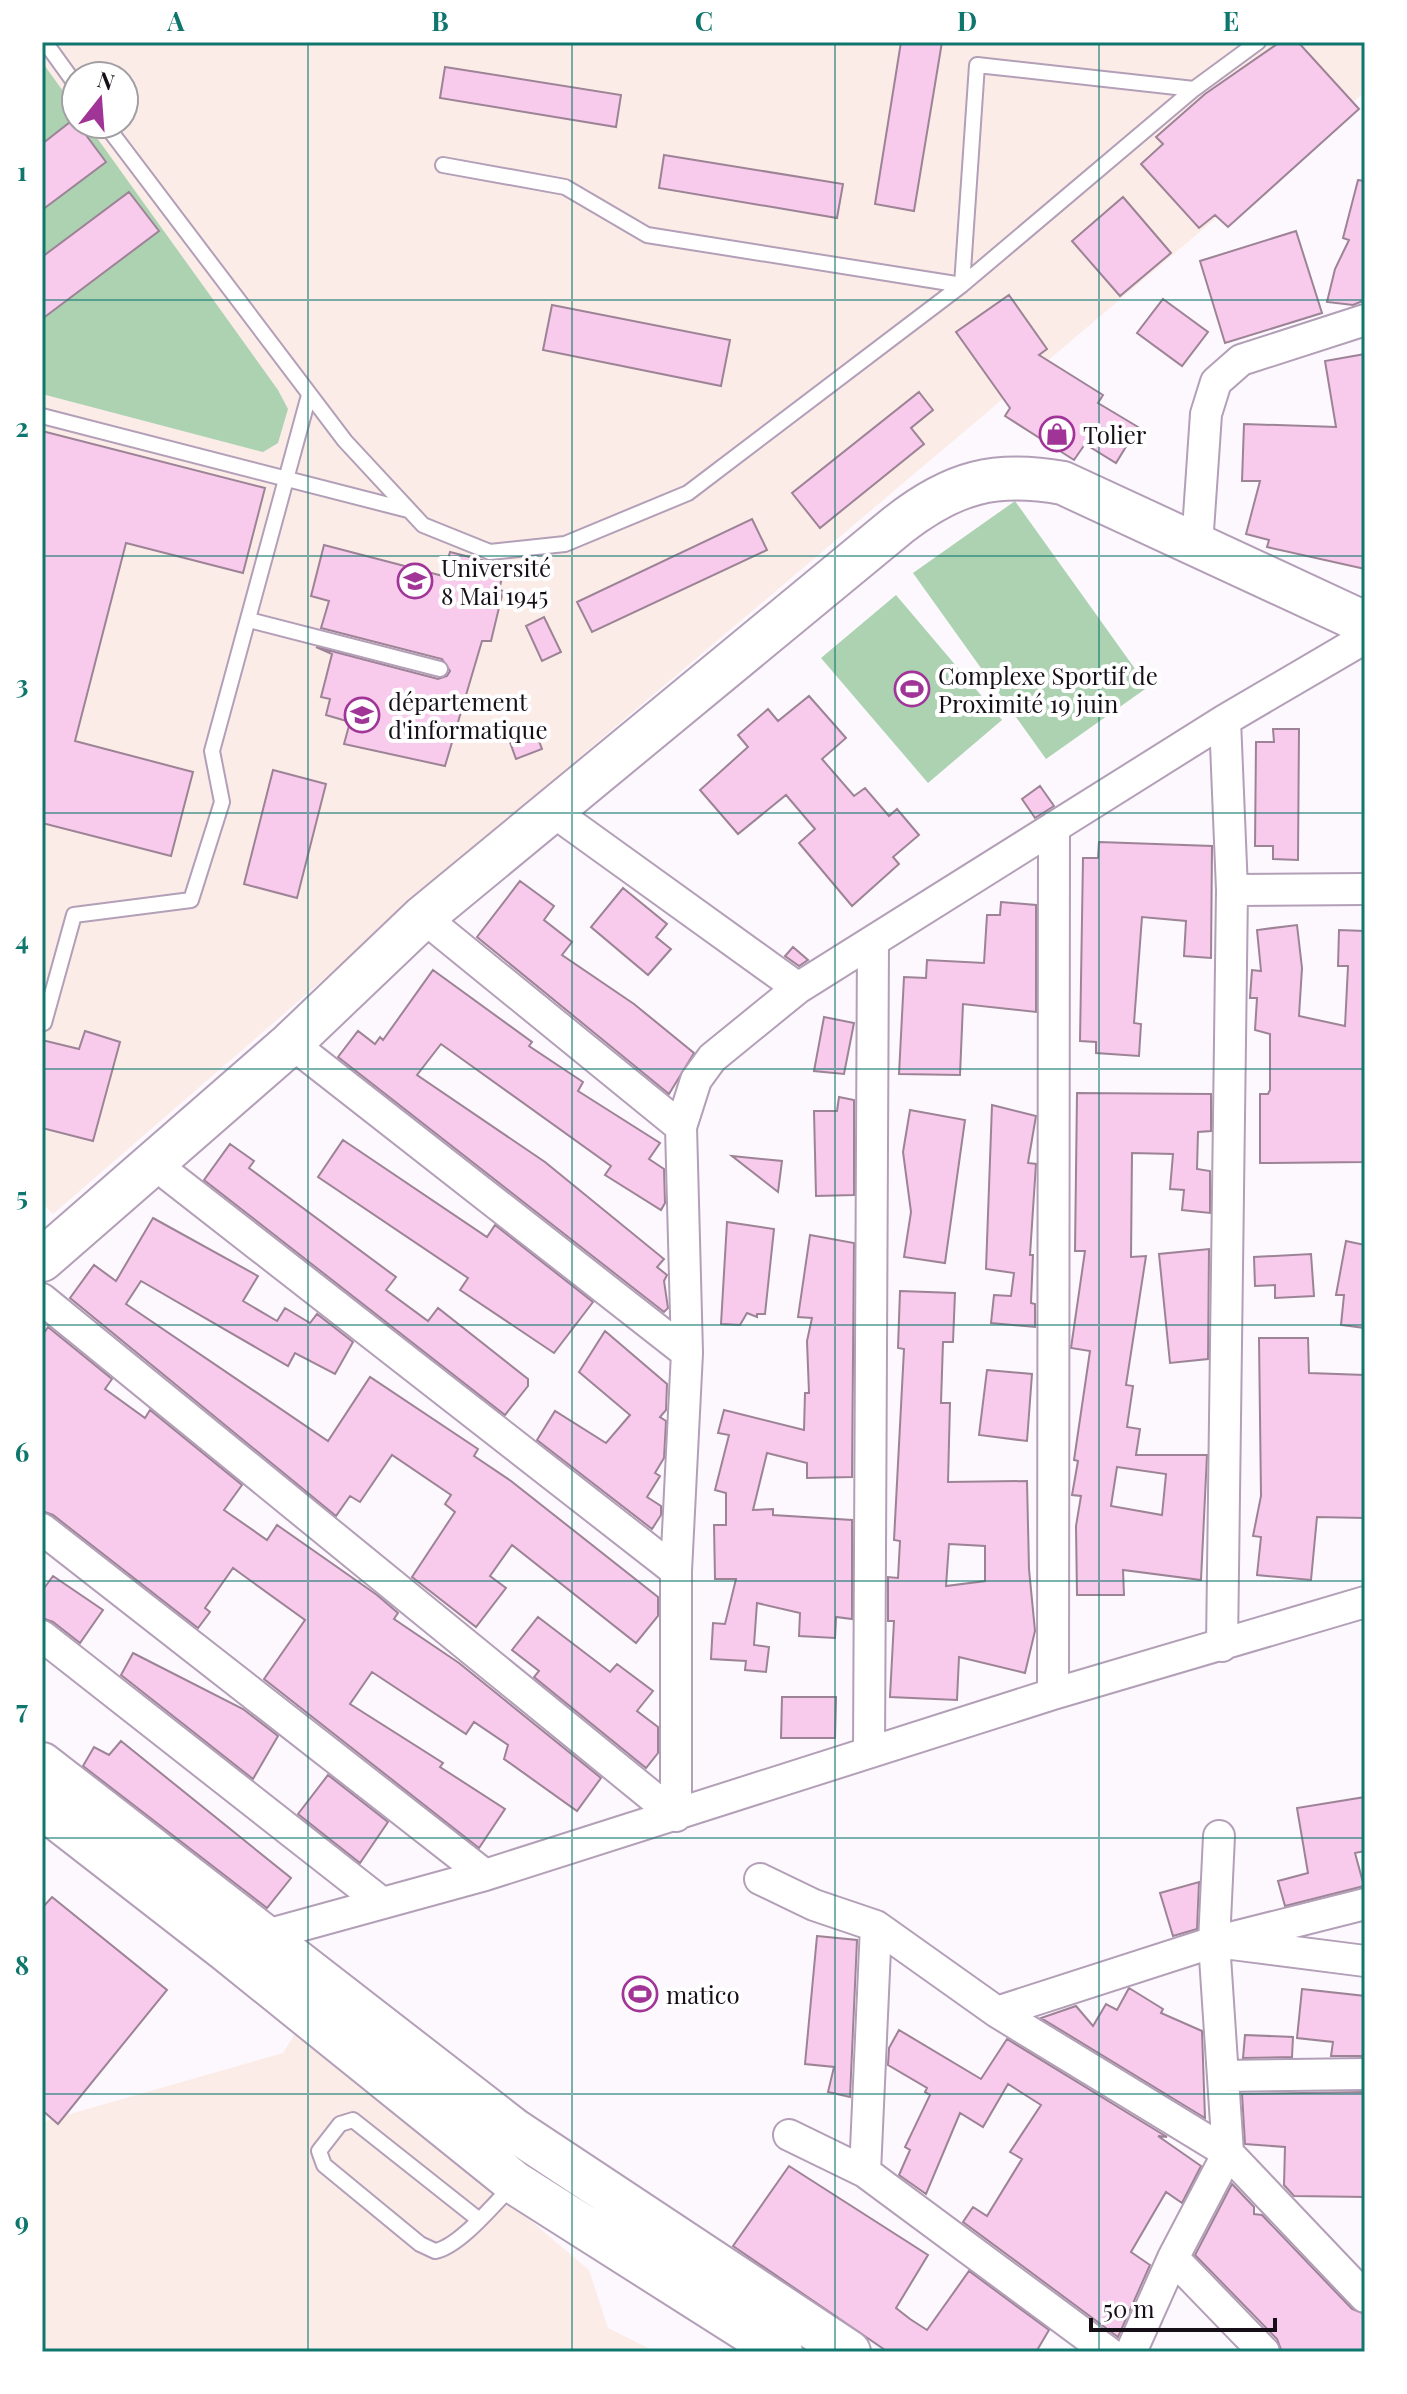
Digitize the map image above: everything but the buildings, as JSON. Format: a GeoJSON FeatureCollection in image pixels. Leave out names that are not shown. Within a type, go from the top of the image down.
{"type":"FeatureCollection","features":[{"type":"Feature","properties":{"kind":"street"},"geometry":{"type":"LineString","coordinates":[[1197,545],[1206,414],[1216,382],[1241,360],[1365,320]]}},
{"type":"Feature","properties":{"kind":"street"},"geometry":{"type":"LineString","coordinates":[[42,1260],[291,1043],[423,917],[926,503],[958,487],[993,478],[1028,476],[1063,483],[1365,623]]}},
{"type":"Feature","properties":{"kind":"street"},"geometry":{"type":"LineString","coordinates":[[676,1816],[676,1571],[687,1353],[681,1127],[696,1080],[712,1058],[798,988],[1225,720],[1365,638]]}},
{"type":"Feature","properties":{"kind":"street"},"geometry":{"type":"LineString","coordinates":[[1222,1646],[1232,890],[1225,720]]}},
{"type":"Feature","properties":{"kind":"street"},"geometry":{"type":"LineString","coordinates":[[551,810],[798,988]]}},
{"type":"Feature","properties":{"kind":"street"},"geometry":{"type":"LineString","coordinates":[[1053,1694],[1054,827]]}},
{"type":"Feature","properties":{"kind":"street"},"geometry":{"type":"LineString","coordinates":[[1232,890],[1365,889]]}},
{"type":"Feature","properties":{"kind":"street"},"geometry":{"type":"LineString","coordinates":[[423,917],[681,1127]]}},
{"type":"Feature","properties":{"kind":"street"},"geometry":{"type":"LineString","coordinates":[[869,1752],[873,942]]}},
{"type":"Feature","properties":{"kind":"street"},"geometry":{"type":"LineString","coordinates":[[291,1043],[687,1353]]}},
{"type":"Feature","properties":{"kind":"street"},"geometry":{"type":"LineString","coordinates":[[153,1163],[676,1571]]}},
{"type":"Feature","properties":{"kind":"street"},"geometry":{"type":"LineString","coordinates":[[42,1299],[676,1816]]}},
{"type":"Feature","properties":{"kind":"street"},"geometry":{"type":"LineString","coordinates":[[42,1529],[485,1875]]}},
{"type":"Feature","properties":{"kind":"street"},"geometry":{"type":"LineString","coordinates":[[245,1943],[485,1875],[1053,1694],[1365,1602]]}},
{"type":"Feature","properties":{"kind":"street"},"geometry":{"type":"LineString","coordinates":[[42,1636],[381,1902]]}},
{"type":"Feature","properties":{"kind":"street"},"geometry":{"type":"LineString","coordinates":[[42,1764],[515,2183],[781,2352]]}},
{"type":"Feature","properties":{"kind":"street"},"geometry":{"type":"LineString","coordinates":[[42,1807],[245,1943],[514,2130],[849,2352]]}},
{"type":"Feature","properties":{"kind":"street"},"geometry":{"type":"LineString","coordinates":[[1131,2352],[1173,2258],[1228,2153],[1214,1942],[1219,1836]]}},
{"type":"Feature","properties":{"kind":"street"},"geometry":{"type":"LineString","coordinates":[[760,1879],[814,1905],[876,1926],[997,2012],[1228,2153],[1365,2297]]}},
{"type":"Feature","properties":{"kind":"street"},"geometry":{"type":"LineString","coordinates":[[997,2012],[1214,1942],[1365,1904]]}},
{"type":"Feature","properties":{"kind":"street"},"geometry":{"type":"LineString","coordinates":[[865,2172],[876,1926]]}},
{"type":"Feature","properties":{"kind":"street"},"geometry":{"type":"LineString","coordinates":[[1214,1942],[1365,1961]]}},
{"type":"Feature","properties":{"kind":"street"},"geometry":{"type":"LineString","coordinates":[[1223,2076],[1365,2074]]}},
{"type":"Feature","properties":{"kind":"street"},"geometry":{"type":"LineString","coordinates":[[789,2135],[865,2172],[1108,2352]]}},
{"type":"Feature","properties":{"kind":"street"},"geometry":{"type":"LineString","coordinates":[[1173,2258],[1264,2352]]}},
{"type":"Feature","properties":{"kind":"lane"},"geometry":{"type":"LineString","coordinates":[[45,42],[60,63]]}},
{"type":"Feature","properties":{"kind":"lane"},"geometry":{"type":"LineString","coordinates":[[117,140],[345,441],[423,525],[490,552],[565,544],[688,493],[962,285],[1194,89],[1258,42]]}},
{"type":"Feature","properties":{"kind":"lane"},"geometry":{"type":"LineString","coordinates":[[962,285],[977,65],[1194,89]]}},
{"type":"Feature","properties":{"kind":"lane"},"geometry":{"type":"LineString","coordinates":[[443,165],[565,187],[647,235],[962,285]]}},
{"type":"Feature","properties":{"kind":"lane"},"geometry":{"type":"LineString","coordinates":[[44,1023],[74,915],[191,900],[222,802],[212,751],[309,395]]}},
{"type":"Feature","properties":{"kind":"lane"},"geometry":{"type":"LineString","coordinates":[[42,416],[409,510]]}},
{"type":"Feature","properties":{"kind":"lane"},"geometry":{"type":"LineString","coordinates":[[249,620],[440,669]]}},
{"type":"Feature","properties":{"kind":"lane"},"geometry":{"type":"LineString","coordinates":[[478,2219],[353,2120],[343,2120],[319,2151],[324,2165],[427,2249],[444,2249],[478,2219],[515,2183]]}},
{"type":"Feature","properties":{"kind":"shaded area","name":"Université 8 Mai 1945"},"geometry":{"type":"Polygon","coordinates":[[[42,42],[1365,42],[1365,92],[594,745],[53,1214],[42,1203],[42,42]]]}},
{"type":"Feature","properties":{"kind":"shaded area"},"geometry":{"type":"Polygon","coordinates":[[[300,2026],[589,2270],[608,2328],[656,2352],[42,2352],[42,2122],[283,2053],[300,2026]]]}},
{"type":"Feature","properties":{"kind":"green space"},"geometry":{"type":"Polygon","coordinates":[[[42,62],[60,87],[60,140],[98,140],[278,390],[288,409],[278,443],[263,452],[42,394],[42,62]]]}},
{"type":"Feature","properties":{"kind":"green space"},"geometry":{"type":"Polygon","coordinates":[[[1015,501],[1148,687],[1046,759],[913,573],[1015,501]]]}},
{"type":"Feature","properties":{"kind":"green space","name":"Complexe Sportif de Proximité 19 juin"},"geometry":{"type":"Polygon","coordinates":[[[896,595],[1002,720],[928,783],[821,658],[896,595]]]}},
{"type":"Feature","properties":{"kind":"place","name":"Tolier"},"geometry":{"type":"Point","coordinates":[1057,434]}},
{"type":"Feature","properties":{"kind":"place","name":"Université 8 Mai 1945"},"geometry":{"type":"Point","coordinates":[415,581]}},
{"type":"Feature","properties":{"kind":"place","name":"Complexe Sportif de Proximité 19 juin"},"geometry":{"type":"Point","coordinates":[912,689]}},
{"type":"Feature","properties":{"kind":"place","name":"département d'informatique"},"geometry":{"type":"Point","coordinates":[362,715]}},
{"type":"Feature","properties":{"kind":"place","name":"matico"},"geometry":{"type":"Point","coordinates":[640,1994]}}]}
